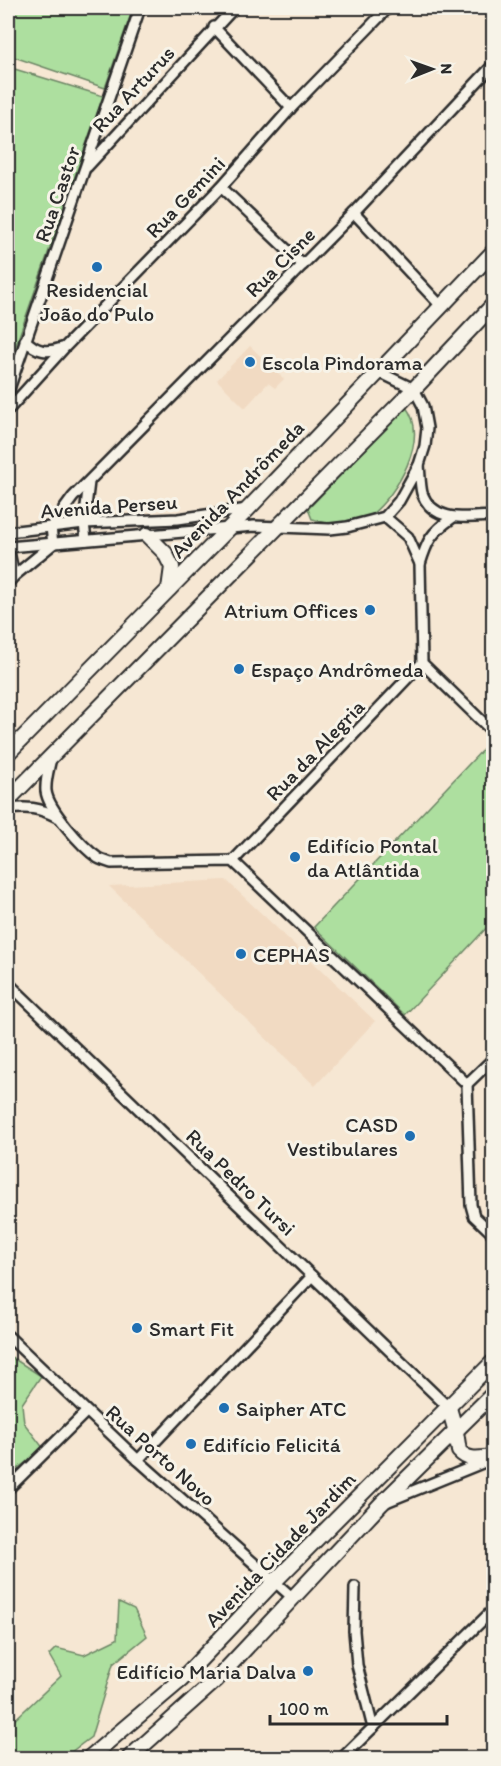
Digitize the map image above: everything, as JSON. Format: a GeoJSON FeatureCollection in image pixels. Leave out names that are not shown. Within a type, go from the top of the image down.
{"type":"FeatureCollection","features":[{"type":"Feature","properties":{"kind":"main road","name":"Avenida Andrômeda"},"geometry":{"type":"LineString","coordinates":[[8,753],[248,508],[494,251]]}},
{"type":"Feature","properties":{"kind":"main road"},"geometry":{"type":"LineString","coordinates":[[8,800],[414,389],[494,304]]}},
{"type":"Feature","properties":{"kind":"main road"},"geometry":{"type":"LineString","coordinates":[[147,535],[165,553],[172,567],[169,589]]}},
{"type":"Feature","properties":{"kind":"main road","name":"Avenida Cidade Jardim"},"geometry":{"type":"LineString","coordinates":[[89,1758],[181,1680],[275,1581],[494,1361]]}},
{"type":"Feature","properties":{"kind":"main road","name":"Avenida Cidade Jardim"},"geometry":{"type":"LineString","coordinates":[[129,1758],[216,1680],[381,1504],[494,1393]]}},
{"type":"Feature","properties":{"kind":"main road"},"geometry":{"type":"LineString","coordinates":[[449,1408],[459,1451],[474,1459],[494,1457]]}},
{"type":"Feature","properties":{"kind":"street","name":"Rua Castor"},"geometry":{"type":"LineString","coordinates":[[8,392],[140,8]]}},
{"type":"Feature","properties":{"kind":"street","name":"Rua Arturus"},"geometry":{"type":"LineString","coordinates":[[84,169],[234,8]]}},
{"type":"Feature","properties":{"kind":"street","name":"Rua Gemini"},"geometry":{"type":"LineString","coordinates":[[8,410],[65,347],[221,187],[291,108],[388,8]]}},
{"type":"Feature","properties":{"kind":"street"},"geometry":{"type":"LineString","coordinates":[[214,27],[291,108]]}},
{"type":"Feature","properties":{"kind":"street","name":"Rua Cisne"},"geometry":{"type":"LineString","coordinates":[[51,527],[73,497],[354,213],[494,64]]}},
{"type":"Feature","properties":{"kind":"street"},"geometry":{"type":"LineString","coordinates":[[221,187],[303,265]]}},
{"type":"Feature","properties":{"kind":"street"},"geometry":{"type":"LineString","coordinates":[[354,213],[441,306]]}},
{"type":"Feature","properties":{"kind":"street"},"geometry":{"type":"LineString","coordinates":[[25,340],[40,351],[50,352],[65,347]]}},
{"type":"Feature","properties":{"kind":"street"},"geometry":{"type":"LineString","coordinates":[[379,372],[414,389],[423,406],[427,428],[425,446],[419,465],[399,501],[385,517],[408,537],[420,564]]}},
{"type":"Feature","properties":{"kind":"street"},"geometry":{"type":"LineString","coordinates":[[419,465],[422,491],[427,505],[436,512],[452,518],[494,516]]}},
{"type":"Feature","properties":{"kind":"street"},"geometry":{"type":"LineString","coordinates":[[86,540],[84,523],[89,482]]}},
{"type":"Feature","properties":{"kind":"street","name":"Avenida Perseu"},"geometry":{"type":"LineString","coordinates":[[8,532],[84,523],[178,519],[248,508]]}},
{"type":"Feature","properties":{"kind":"street","name":"Avenida Perseu"},"geometry":{"type":"LineString","coordinates":[[8,547],[254,526],[330,529],[385,517]]}},
{"type":"Feature","properties":{"kind":"street"},"geometry":{"type":"LineString","coordinates":[[452,518],[436,529],[428,540],[420,564],[422,663],[494,732]]}},
{"type":"Feature","properties":{"kind":"street"},"geometry":{"type":"LineString","coordinates":[[11,580],[52,544],[51,527]]}},
{"type":"Feature","properties":{"kind":"street"},"geometry":{"type":"LineString","coordinates":[[8,547],[11,580]]}},
{"type":"Feature","properties":{"kind":"street","name":"Rua da Alegria"},"geometry":{"type":"LineString","coordinates":[[233,861],[422,663]]}},
{"type":"Feature","properties":{"kind":"street"},"geometry":{"type":"LineString","coordinates":[[52,755],[46,793],[59,819]]}},
{"type":"Feature","properties":{"kind":"street"},"geometry":{"type":"LineString","coordinates":[[8,809],[44,810],[59,819],[97,858],[111,863],[233,861],[467,1084],[471,1205],[474,1216],[494,1235]]}},
{"type":"Feature","properties":{"kind":"street","name":"Rua Pedro Tursi"},"geometry":{"type":"LineString","coordinates":[[8,983],[449,1408]]}},
{"type":"Feature","properties":{"kind":"street"},"geometry":{"type":"LineString","coordinates":[[467,1084],[494,1058]]}},
{"type":"Feature","properties":{"kind":"street"},"geometry":{"type":"LineString","coordinates":[[138,1460],[312,1276]]}},
{"type":"Feature","properties":{"kind":"street","name":"Rua Porto Novo"},"geometry":{"type":"LineString","coordinates":[[8,1336],[138,1460],[293,1598]]}},
{"type":"Feature","properties":{"kind":"street"},"geometry":{"type":"LineString","coordinates":[[8,1489],[86,1412]]}},
{"type":"Feature","properties":{"kind":"street"},"geometry":{"type":"LineString","coordinates":[[381,1504],[494,1457]]}},
{"type":"Feature","properties":{"kind":"street"},"geometry":{"type":"LineString","coordinates":[[355,1587],[354,1631],[357,1665],[373,1728]]}},
{"type":"Feature","properties":{"kind":"street"},"geometry":{"type":"LineString","coordinates":[[342,1758],[494,1609]]}},
{"type":"Feature","properties":{"kind":"shaded area","name":"Escola Pindorama"},"geometry":{"type":"Polygon","coordinates":[[[250,346],[284,379],[275,388],[268,383],[245,408],[217,380],[250,346]]]}},
{"type":"Feature","properties":{"kind":"shaded area","name":"CEPHAS"},"geometry":{"type":"Polygon","coordinates":[[[226,880],[375,1021],[315,1086],[109,886],[226,880]]]}},
{"type":"Feature","properties":{"kind":"green space"},"geometry":{"type":"Polygon","coordinates":[[[8,8],[133,8],[105,88],[8,55],[8,8]]]}},
{"type":"Feature","properties":{"kind":"green space"},"geometry":{"type":"Polygon","coordinates":[[[8,67],[103,96],[8,368],[8,67]]]}},
{"type":"Feature","properties":{"kind":"green space"},"geometry":{"type":"Polygon","coordinates":[[[406,407],[412,420],[414,434],[412,450],[400,480],[381,506],[371,515],[352,522],[328,524],[312,519],[308,509],[406,407]]]}},
{"type":"Feature","properties":{"kind":"green space"},"geometry":{"type":"Polygon","coordinates":[[[488,744],[494,750],[493,921],[405,1015],[314,927],[488,744]]]}},
{"type":"Feature","properties":{"kind":"green space"},"geometry":{"type":"Polygon","coordinates":[[[8,1355],[41,1376],[22,1404],[24,1423],[44,1449],[14,1471],[8,1459],[8,1355]]]}},
{"type":"Feature","properties":{"kind":"green space"},"geometry":{"type":"Polygon","coordinates":[[[119,1602],[134,1609],[147,1636],[113,1664],[91,1737],[63,1758],[8,1758],[8,1726],[61,1676],[49,1655],[56,1648],[84,1655],[117,1639],[119,1602]]]}},
{"type":"Feature","properties":{"kind":"place","name":"Residencial João do Pulo"},"geometry":{"type":"Point","coordinates":[97,267]}},
{"type":"Feature","properties":{"kind":"place","name":"Escola Pindorama"},"geometry":{"type":"Point","coordinates":[250,362]}},
{"type":"Feature","properties":{"kind":"place","name":"Atrium Offices"},"geometry":{"type":"Point","coordinates":[370,610]}},
{"type":"Feature","properties":{"kind":"place","name":"Espaço Andrômeda"},"geometry":{"type":"Point","coordinates":[239,669]}},
{"type":"Feature","properties":{"kind":"place","name":"Edifício Pontal da Atlântida"},"geometry":{"type":"Point","coordinates":[295,857]}},
{"type":"Feature","properties":{"kind":"place","name":"CEPHAS"},"geometry":{"type":"Point","coordinates":[241,954]}},
{"type":"Feature","properties":{"kind":"place","name":"CASD Vestibulares"},"geometry":{"type":"Point","coordinates":[410,1136]}},
{"type":"Feature","properties":{"kind":"place","name":"Smart Fit"},"geometry":{"type":"Point","coordinates":[137,1328]}},
{"type":"Feature","properties":{"kind":"place","name":"Saipher ATC"},"geometry":{"type":"Point","coordinates":[224,1408]}},
{"type":"Feature","properties":{"kind":"place","name":"Edifício Felicitá"},"geometry":{"type":"Point","coordinates":[191,1444]}},
{"type":"Feature","properties":{"kind":"place","name":"Edifício Maria Dalva"},"geometry":{"type":"Point","coordinates":[308,1671]}}]}
